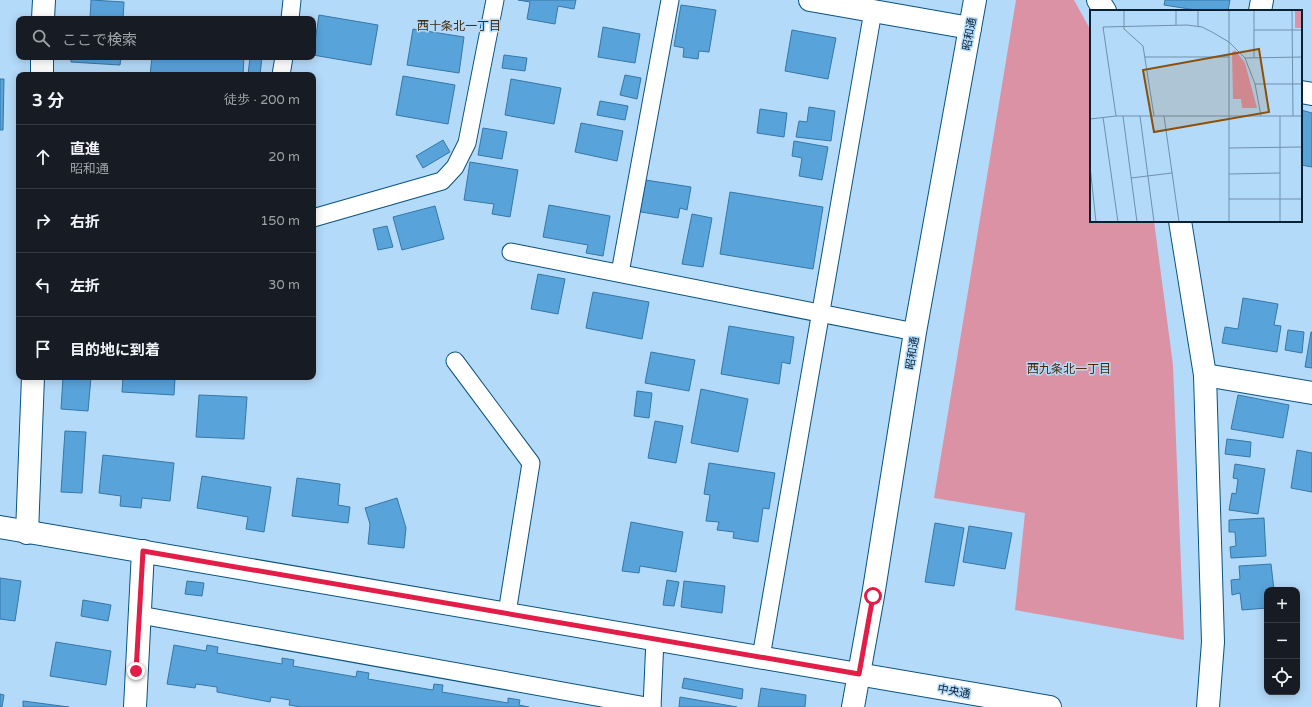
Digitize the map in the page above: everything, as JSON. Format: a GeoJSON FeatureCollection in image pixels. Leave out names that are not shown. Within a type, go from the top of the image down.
{"type":"FeatureCollection","features":[{"type":"Feature","properties":{"kind":"street"},"geometry":{"type":"LineString","coordinates":[[43,16],[44,0]]}},
{"type":"Feature","properties":{"kind":"street"},"geometry":{"type":"LineString","coordinates":[[810,0],[970,28]]}},
{"type":"Feature","properties":{"kind":"street","name":"昭和通"},"geometry":{"type":"LineString","coordinates":[[853,707],[915,332],[975,0]]}},
{"type":"Feature","properties":{"kind":"street"},"geometry":{"type":"LineString","coordinates":[[1098,0],[1104,10]]}},
{"type":"Feature","properties":{"kind":"street"},"geometry":{"type":"LineString","coordinates":[[1260,10],[1262,0]]}},
{"type":"Feature","properties":{"kind":"street"},"geometry":{"type":"LineString","coordinates":[[42,60],[42,72]]}},
{"type":"Feature","properties":{"kind":"street"},"geometry":{"type":"LineString","coordinates":[[1302,92],[1312,94]]}},
{"type":"Feature","properties":{"kind":"street"},"geometry":{"type":"LineString","coordinates":[[1180,222],[1205,375],[1213,642],[1208,707]]}},
{"type":"Feature","properties":{"kind":"street"},"geometry":{"type":"LineString","coordinates":[[1205,375],[1312,393]]}},
{"type":"Feature","properties":{"kind":"street"},"geometry":{"type":"LineString","coordinates":[[27,533],[33,380]]}},
{"type":"Feature","properties":{"kind":"street","name":"中央通"},"geometry":{"type":"LineString","coordinates":[[0,527],[27,533],[143,551],[1050,707]]}},
{"type":"Feature","properties":{"kind":"street"},"geometry":{"type":"LineString","coordinates":[[135,707],[143,551]]}},
{"type":"Feature","properties":{"kind":"lane"},"geometry":{"type":"LineString","coordinates":[[290,16],[292,0]]}},
{"type":"Feature","properties":{"kind":"lane"},"geometry":{"type":"LineString","coordinates":[[316,217],[442,181],[455,167],[467,143],[495,0]]}},
{"type":"Feature","properties":{"kind":"lane"},"geometry":{"type":"LineString","coordinates":[[620,273],[670,0]]}},
{"type":"Feature","properties":{"kind":"lane"},"geometry":{"type":"LineString","coordinates":[[761,657],[873,11]]}},
{"type":"Feature","properties":{"kind":"lane"},"geometry":{"type":"LineString","coordinates":[[282,72],[284,60]]}},
{"type":"Feature","properties":{"kind":"lane"},"geometry":{"type":"LineString","coordinates":[[511,252],[915,332]]}},
{"type":"Feature","properties":{"kind":"lane"},"geometry":{"type":"LineString","coordinates":[[454,361],[531,463],[507,613]]}},
{"type":"Feature","properties":{"kind":"lane"},"geometry":{"type":"LineString","coordinates":[[140,615],[652,707],[655,639]]}},
{"type":"Feature","properties":{"kind":"shaded area"},"geometry":{"type":"Polygon","coordinates":[[[1016,0],[1074,0],[1090,29],[1090,222],[1154,222],[1173,365],[1184,640],[1015,610],[1025,513],[934,498],[1016,0]]]}},
{"type":"Feature","properties":{"kind":"building"},"geometry":{"type":"Polygon","coordinates":[[[91,0],[124,2],[123,16],[90,16],[91,0]]]}},
{"type":"Feature","properties":{"kind":"building"},"geometry":{"type":"Polygon","coordinates":[[[518,0],[576,0],[574,9],[558,6],[555,24],[527,19],[530,2],[518,0]]]}},
{"type":"Feature","properties":{"kind":"building"},"geometry":{"type":"Polygon","coordinates":[[[1165,0],[1230,0],[1228,10],[1196,10],[1164,5],[1165,0]]]}},
{"type":"Feature","properties":{"kind":"building"},"geometry":{"type":"Polygon","coordinates":[[[681,5],[716,10],[709,52],[699,51],[698,59],[683,57],[684,48],[674,46],[681,5]]]}},
{"type":"Feature","properties":{"kind":"building"},"geometry":{"type":"Polygon","coordinates":[[[319,15],[378,25],[371,65],[316,56],[316,35],[319,15]]]}},
{"type":"Feature","properties":{"kind":"building"},"geometry":{"type":"Polygon","coordinates":[[[603,27],[640,34],[635,63],[598,57],[603,27]]]}},
{"type":"Feature","properties":{"kind":"building"},"geometry":{"type":"Polygon","coordinates":[[[413,29],[464,37],[459,73],[407,65],[413,29]]]}},
{"type":"Feature","properties":{"kind":"building"},"geometry":{"type":"Polygon","coordinates":[[[792,30],[836,38],[828,79],[785,71],[792,30]]]}},
{"type":"Feature","properties":{"kind":"building"},"geometry":{"type":"Polygon","coordinates":[[[504,55],[527,58],[525,71],[502,68],[504,55]]]}},
{"type":"Feature","properties":{"kind":"building"},"geometry":{"type":"Polygon","coordinates":[[[71,60],[121,60],[120,65],[71,62],[71,60]]]}},
{"type":"Feature","properties":{"kind":"building"},"geometry":{"type":"Polygon","coordinates":[[[152,60],[244,60],[243,72],[150,72],[152,60]]]}},
{"type":"Feature","properties":{"kind":"building"},"geometry":{"type":"Polygon","coordinates":[[[250,60],[262,60],[260,72],[248,72],[250,60]]]}},
{"type":"Feature","properties":{"kind":"building"},"geometry":{"type":"Polygon","coordinates":[[[625,75],[641,78],[637,99],[620,95],[625,75]]]}},
{"type":"Feature","properties":{"kind":"building"},"geometry":{"type":"Polygon","coordinates":[[[403,76],[455,85],[448,124],[396,115],[403,76]]]}},
{"type":"Feature","properties":{"kind":"building"},"geometry":{"type":"Polygon","coordinates":[[[0,79],[4,79],[3,130],[0,130],[0,79]]]}},
{"type":"Feature","properties":{"kind":"building"},"geometry":{"type":"Polygon","coordinates":[[[511,79],[561,88],[554,124],[505,115],[511,79]]]}},
{"type":"Feature","properties":{"kind":"building"},"geometry":{"type":"Polygon","coordinates":[[[600,101],[628,106],[625,120],[597,115],[600,101]]]}},
{"type":"Feature","properties":{"kind":"building"},"geometry":{"type":"Polygon","coordinates":[[[809,107],[835,111],[831,141],[796,137],[799,121],[807,122],[809,107]]]}},
{"type":"Feature","properties":{"kind":"building"},"geometry":{"type":"Polygon","coordinates":[[[760,109],[787,113],[784,137],[757,133],[760,109]]]}},
{"type":"Feature","properties":{"kind":"building"},"geometry":{"type":"Polygon","coordinates":[[[1302,110],[1312,113],[1312,167],[1302,165],[1302,110]]]}},
{"type":"Feature","properties":{"kind":"building"},"geometry":{"type":"Polygon","coordinates":[[[581,123],[623,131],[617,161],[575,152],[581,123]]]}},
{"type":"Feature","properties":{"kind":"building"},"geometry":{"type":"Polygon","coordinates":[[[483,128],[507,132],[502,159],[478,155],[483,128]]]}},
{"type":"Feature","properties":{"kind":"building"},"geometry":{"type":"Polygon","coordinates":[[[443,140],[450,152],[423,168],[416,156],[443,140]]]}},
{"type":"Feature","properties":{"kind":"building"},"geometry":{"type":"Polygon","coordinates":[[[794,141],[828,147],[822,180],[799,176],[802,158],[792,156],[794,141]]]}},
{"type":"Feature","properties":{"kind":"building"},"geometry":{"type":"Polygon","coordinates":[[[470,162],[518,170],[510,217],[492,214],[494,204],[464,200],[470,162]]]}},
{"type":"Feature","properties":{"kind":"building"},"geometry":{"type":"Polygon","coordinates":[[[639,179],[691,187],[687,210],[680,208],[678,218],[635,211],[639,179]]]}},
{"type":"Feature","properties":{"kind":"building"},"geometry":{"type":"Polygon","coordinates":[[[730,192],[823,207],[813,269],[720,254],[730,192]]]}},
{"type":"Feature","properties":{"kind":"building"},"geometry":{"type":"Polygon","coordinates":[[[549,205],[610,216],[603,256],[586,253],[588,245],[543,237],[549,205]]]}},
{"type":"Feature","properties":{"kind":"building"},"geometry":{"type":"Polygon","coordinates":[[[435,206],[444,239],[402,250],[393,217],[435,206]]]}},
{"type":"Feature","properties":{"kind":"building"},"geometry":{"type":"Polygon","coordinates":[[[692,214],[712,218],[703,267],[682,264],[692,214]]]}},
{"type":"Feature","properties":{"kind":"building"},"geometry":{"type":"Polygon","coordinates":[[[387,226],[393,247],[378,250],[373,229],[387,226]]]}},
{"type":"Feature","properties":{"kind":"building"},"geometry":{"type":"Polygon","coordinates":[[[538,274],[565,279],[558,314],[531,309],[538,274]]]}},
{"type":"Feature","properties":{"kind":"building"},"geometry":{"type":"Polygon","coordinates":[[[593,292],[649,302],[642,339],[586,328],[593,292]]]}},
{"type":"Feature","properties":{"kind":"building"},"geometry":{"type":"Polygon","coordinates":[[[1243,298],[1278,304],[1274,325],[1281,326],[1277,352],[1222,343],[1225,327],[1238,329],[1243,298]]]}},
{"type":"Feature","properties":{"kind":"building"},"geometry":{"type":"Polygon","coordinates":[[[729,326],[794,337],[790,364],[782,362],[779,384],[721,374],[729,326]]]}},
{"type":"Feature","properties":{"kind":"building"},"geometry":{"type":"Polygon","coordinates":[[[1288,330],[1304,332],[1302,353],[1285,350],[1288,330]]]}},
{"type":"Feature","properties":{"kind":"building"},"geometry":{"type":"Polygon","coordinates":[[[1312,332],[1312,368],[1305,367],[1312,332]]]}},
{"type":"Feature","properties":{"kind":"building"},"geometry":{"type":"Polygon","coordinates":[[[651,352],[695,360],[689,391],[645,383],[651,352]]]}},
{"type":"Feature","properties":{"kind":"building"},"geometry":{"type":"Polygon","coordinates":[[[63,380],[91,380],[88,411],[61,409],[63,380]]]}},
{"type":"Feature","properties":{"kind":"building"},"geometry":{"type":"Polygon","coordinates":[[[123,380],[175,380],[174,395],[122,392],[123,380]]]}},
{"type":"Feature","properties":{"kind":"building"},"geometry":{"type":"Polygon","coordinates":[[[701,389],[748,399],[738,452],[691,443],[701,389]]]}},
{"type":"Feature","properties":{"kind":"building"},"geometry":{"type":"Polygon","coordinates":[[[637,391],[652,393],[649,418],[634,416],[637,391]]]}},
{"type":"Feature","properties":{"kind":"building"},"geometry":{"type":"Polygon","coordinates":[[[199,395],[247,397],[244,439],[196,437],[199,395]]]}},
{"type":"Feature","properties":{"kind":"building"},"geometry":{"type":"Polygon","coordinates":[[[1238,395],[1289,405],[1283,438],[1231,429],[1238,395]]]}},
{"type":"Feature","properties":{"kind":"building"},"geometry":{"type":"Polygon","coordinates":[[[655,421],[683,426],[676,463],[648,458],[655,421]]]}},
{"type":"Feature","properties":{"kind":"building"},"geometry":{"type":"Polygon","coordinates":[[[65,431],[86,432],[82,493],[61,492],[65,431]]]}},
{"type":"Feature","properties":{"kind":"building"},"geometry":{"type":"Polygon","coordinates":[[[1227,439],[1251,442],[1250,457],[1225,454],[1227,439]]]}},
{"type":"Feature","properties":{"kind":"building"},"geometry":{"type":"Polygon","coordinates":[[[1297,450],[1312,453],[1312,492],[1291,488],[1297,450]]]}},
{"type":"Feature","properties":{"kind":"building"},"geometry":{"type":"Polygon","coordinates":[[[103,455],[174,463],[170,501],[142,498],[141,508],[120,506],[121,496],[99,493],[103,455]]]}},
{"type":"Feature","properties":{"kind":"building"},"geometry":{"type":"Polygon","coordinates":[[[709,463],[775,473],[769,509],[763,508],[758,542],[733,538],[734,532],[717,530],[719,522],[706,521],[710,495],[704,494],[709,463]]]}},
{"type":"Feature","properties":{"kind":"building"},"geometry":{"type":"Polygon","coordinates":[[[1235,464],[1265,469],[1258,514],[1229,510],[1232,493],[1236,494],[1238,479],[1233,478],[1235,464]]]}},
{"type":"Feature","properties":{"kind":"building"},"geometry":{"type":"Polygon","coordinates":[[[202,476],[271,487],[264,532],[246,529],[248,517],[197,508],[202,476]]]}},
{"type":"Feature","properties":{"kind":"building"},"geometry":{"type":"Polygon","coordinates":[[[297,478],[340,484],[338,505],[350,507],[348,523],[292,516],[297,478]]]}},
{"type":"Feature","properties":{"kind":"building"},"geometry":{"type":"Polygon","coordinates":[[[397,498],[406,528],[404,548],[368,544],[370,524],[365,508],[397,498]]]}},
{"type":"Feature","properties":{"kind":"building"},"geometry":{"type":"Polygon","coordinates":[[[1264,518],[1266,556],[1231,558],[1230,547],[1236,546],[1235,532],[1229,532],[1229,520],[1264,518]]]}},
{"type":"Feature","properties":{"kind":"building"},"geometry":{"type":"Polygon","coordinates":[[[631,522],[683,532],[676,572],[640,566],[639,573],[622,571],[631,522]]]}},
{"type":"Feature","properties":{"kind":"building"},"geometry":{"type":"Polygon","coordinates":[[[935,523],[964,528],[954,586],[925,582],[935,523]]]}},
{"type":"Feature","properties":{"kind":"building"},"geometry":{"type":"Polygon","coordinates":[[[969,526],[1012,533],[1005,569],[963,562],[969,526]]]}},
{"type":"Feature","properties":{"kind":"building"},"geometry":{"type":"Polygon","coordinates":[[[1271,564],[1274,587],[1264,587],[1264,608],[1242,610],[1240,593],[1232,595],[1231,580],[1240,579],[1239,566],[1271,564]]]}},
{"type":"Feature","properties":{"kind":"building"},"geometry":{"type":"Polygon","coordinates":[[[0,578],[21,581],[15,621],[0,619],[0,578]]]}},
{"type":"Feature","properties":{"kind":"building"},"geometry":{"type":"Polygon","coordinates":[[[667,580],[679,582],[674,606],[663,605],[667,580]]]}},
{"type":"Feature","properties":{"kind":"building"},"geometry":{"type":"Polygon","coordinates":[[[187,581],[204,583],[202,596],[185,594],[187,581]]]}},
{"type":"Feature","properties":{"kind":"building"},"geometry":{"type":"Polygon","coordinates":[[[684,581],[725,586],[722,613],[681,607],[684,581]]]}},
{"type":"Feature","properties":{"kind":"building"},"geometry":{"type":"Polygon","coordinates":[[[83,600],[111,605],[108,621],[81,616],[83,600]]]}},
{"type":"Feature","properties":{"kind":"building"},"geometry":{"type":"Polygon","coordinates":[[[56,642],[111,651],[106,685],[50,676],[56,642]]]}},
{"type":"Feature","properties":{"kind":"building"},"geometry":{"type":"Polygon","coordinates":[[[174,645],[206,651],[207,645],[218,647],[217,653],[282,664],[282,658],[294,660],[293,666],[356,677],[357,671],[369,673],[368,679],[433,690],[434,684],[443,685],[442,692],[508,703],[508,698],[520,700],[519,705],[529,707],[301,707],[289,705],[290,700],[271,697],[270,702],[217,692],[217,687],[196,684],[195,688],[167,684],[174,645]]]}},
{"type":"Feature","properties":{"kind":"building"},"geometry":{"type":"Polygon","coordinates":[[[684,678],[743,689],[742,699],[682,688],[684,678]]]}},
{"type":"Feature","properties":{"kind":"building"},"geometry":{"type":"Polygon","coordinates":[[[761,688],[806,695],[805,707],[758,707],[761,688]]]}},
{"type":"Feature","properties":{"kind":"building"},"geometry":{"type":"Polygon","coordinates":[[[0,694],[4,695],[2,707],[0,707],[0,694]]]}},
{"type":"Feature","properties":{"kind":"building"},"geometry":{"type":"Polygon","coordinates":[[[680,697],[737,707],[679,707],[680,697]]]}},
{"type":"Feature","properties":{"kind":"building"},"geometry":{"type":"Polygon","coordinates":[[[23,701],[69,707],[23,707],[23,701]]]}},
{"type":"Feature","properties":{"kind":"district","name":"西十条北一丁目"},"geometry":{"type":"Point","coordinates":[459,26]}},
{"type":"Feature","properties":{"kind":"district","name":"西九条北一丁目"},"geometry":{"type":"Point","coordinates":[1069,369]}},
{"type":"Feature","properties":{"kind":"route"},"geometry":{"type":"LineString","coordinates":[[136,671],[143,551],[859,674],[873,596]]}}]}
